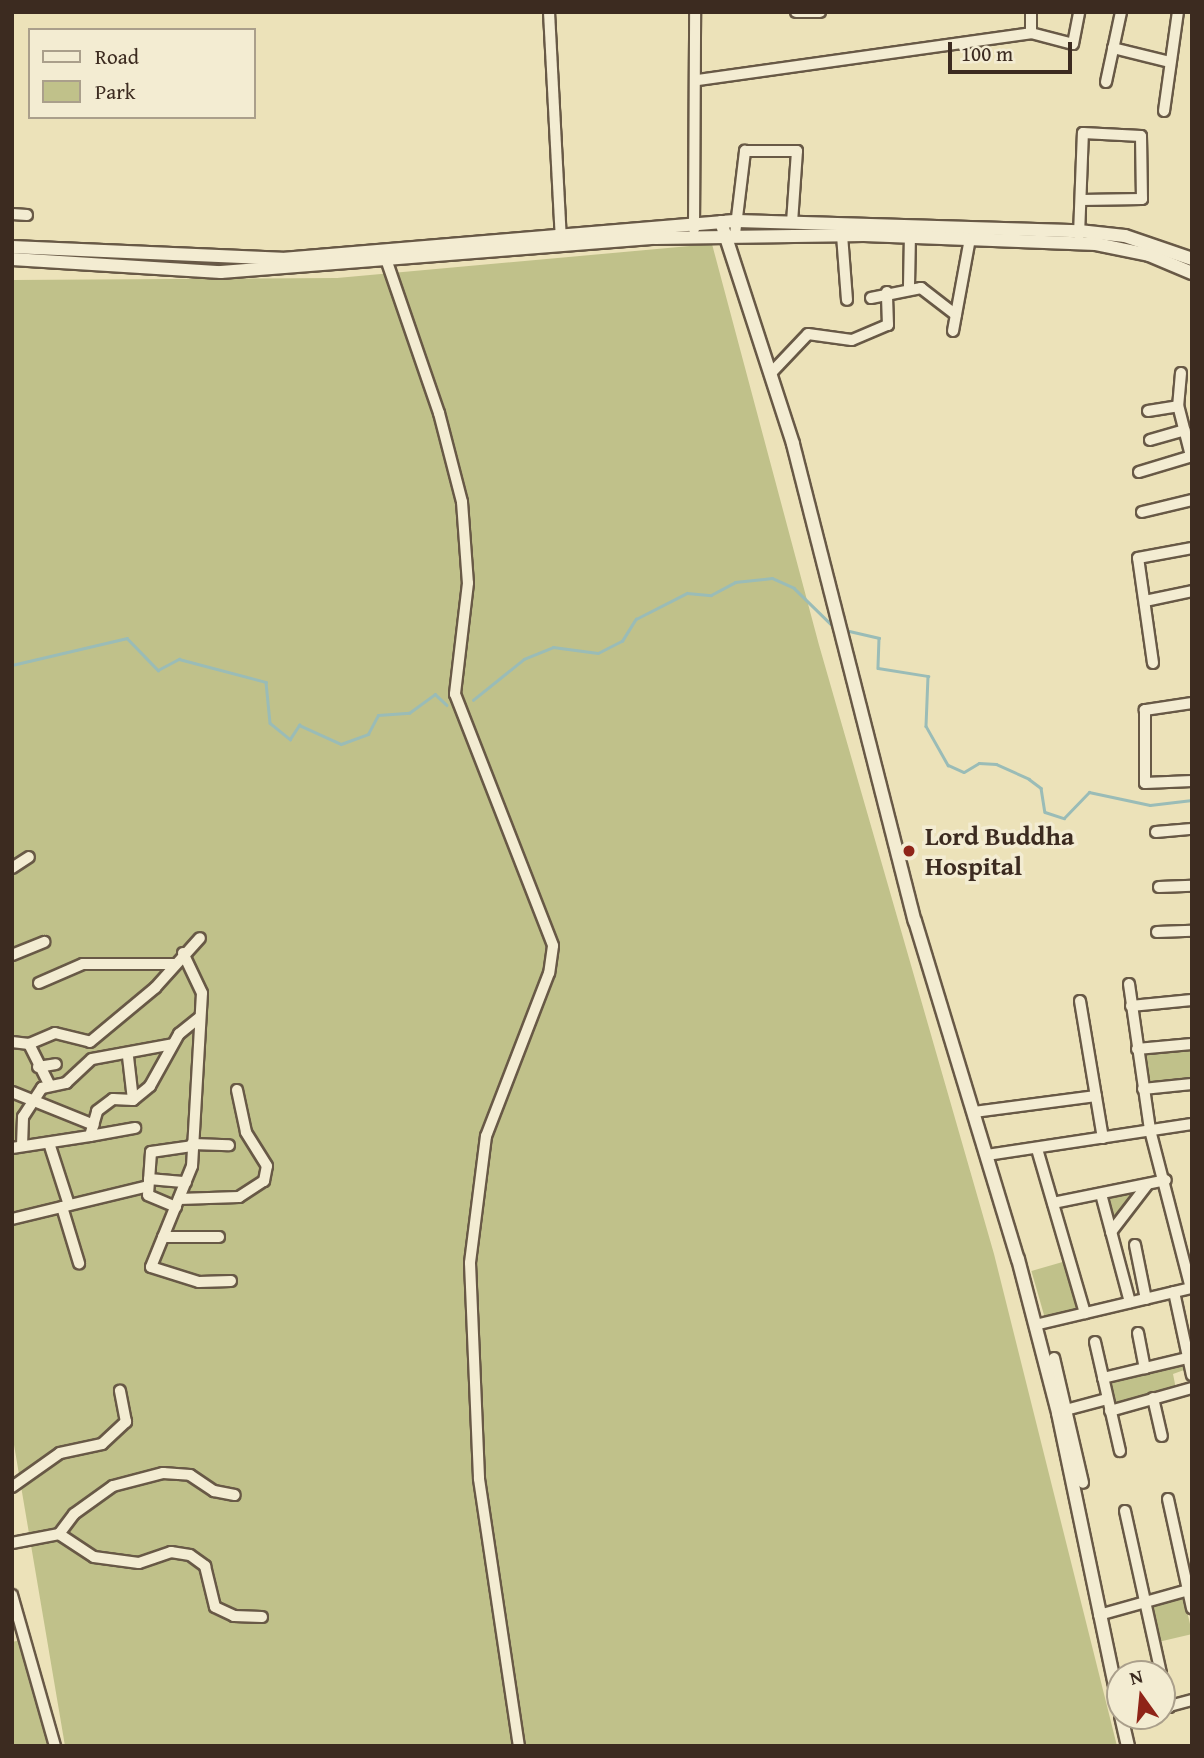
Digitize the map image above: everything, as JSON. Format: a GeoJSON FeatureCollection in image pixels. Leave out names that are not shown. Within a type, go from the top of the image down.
{"type":"FeatureCollection","features":[{"type":"Feature","properties":{"kind":"street"},"geometry":{"type":"LineString","coordinates":[[549,12],[561,239]]}},
{"type":"Feature","properties":{"kind":"street"},"geometry":{"type":"LineString","coordinates":[[694,229],[698,80],[695,12]]}},
{"type":"Feature","properties":{"kind":"street"},"geometry":{"type":"LineString","coordinates":[[796,12],[820,12]]}},
{"type":"Feature","properties":{"kind":"street"},"geometry":{"type":"LineString","coordinates":[[1031,12],[1031,33]]}},
{"type":"Feature","properties":{"kind":"street"},"geometry":{"type":"LineString","coordinates":[[698,80],[1031,33],[1073,44],[1079,12]]}},
{"type":"Feature","properties":{"kind":"street"},"geometry":{"type":"LineString","coordinates":[[1106,82],[1121,12]]}},
{"type":"Feature","properties":{"kind":"street"},"geometry":{"type":"LineString","coordinates":[[1164,111],[1178,12]]}},
{"type":"Feature","properties":{"kind":"street"},"geometry":{"type":"LineString","coordinates":[[1113,48],[1170,62]]}},
{"type":"Feature","properties":{"kind":"street"},"geometry":{"type":"LineString","coordinates":[[1078,237],[1083,133],[1141,136],[1142,199],[1081,200]]}},
{"type":"Feature","properties":{"kind":"street"},"geometry":{"type":"LineString","coordinates":[[792,222],[797,151],[745,150],[729,228],[772,372],[915,921],[1083,1483]]}},
{"type":"Feature","properties":{"kind":"street"},"geometry":{"type":"LineString","coordinates":[[12,214],[27,215]]}},
{"type":"Feature","properties":{"kind":"street"},"geometry":{"type":"LineString","coordinates":[[12,247],[282,259],[792,222],[1078,237],[1125,236],[1192,259]]}},
{"type":"Feature","properties":{"kind":"street"},"geometry":{"type":"LineString","coordinates":[[729,228],[842,235],[970,238],[1012,234]]}},
{"type":"Feature","properties":{"kind":"street"},"geometry":{"type":"LineString","coordinates":[[842,235],[847,300]]}},
{"type":"Feature","properties":{"kind":"street"},"geometry":{"type":"LineString","coordinates":[[909,286],[910,236]]}},
{"type":"Feature","properties":{"kind":"street"},"geometry":{"type":"LineString","coordinates":[[1078,237],[1122,248],[1191,273],[1192,265]]}},
{"type":"Feature","properties":{"kind":"street"},"geometry":{"type":"LineString","coordinates":[[953,331],[970,238]]}},
{"type":"Feature","properties":{"kind":"street"},"geometry":{"type":"LineString","coordinates":[[12,259],[222,272],[387,262],[561,239]]}},
{"type":"Feature","properties":{"kind":"street"},"geometry":{"type":"LineString","coordinates":[[387,262],[439,413],[461,502],[468,583],[455,694],[527,872],[553,958],[486,1136],[470,1263],[479,1479],[519,1746]]}},
{"type":"Feature","properties":{"kind":"street"},"geometry":{"type":"LineString","coordinates":[[871,298],[909,286],[930,291],[956,315]]}},
{"type":"Feature","properties":{"kind":"street"},"geometry":{"type":"LineString","coordinates":[[772,372],[808,334],[852,340],[888,325],[887,292]]}},
{"type":"Feature","properties":{"kind":"street"},"geometry":{"type":"LineString","coordinates":[[1139,472],[1192,456],[1178,406],[1181,373]]}},
{"type":"Feature","properties":{"kind":"street"},"geometry":{"type":"LineString","coordinates":[[1148,411],[1178,406]]}},
{"type":"Feature","properties":{"kind":"street"},"geometry":{"type":"LineString","coordinates":[[1150,440],[1185,430]]}},
{"type":"Feature","properties":{"kind":"street"},"geometry":{"type":"LineString","coordinates":[[1142,512],[1192,500]]}},
{"type":"Feature","properties":{"kind":"street"},"geometry":{"type":"LineString","coordinates":[[1153,663],[1138,558],[1192,548]]}},
{"type":"Feature","properties":{"kind":"street"},"geometry":{"type":"LineString","coordinates":[[1144,600],[1192,591]]}},
{"type":"Feature","properties":{"kind":"street"},"geometry":{"type":"LineString","coordinates":[[1192,704],[1145,710],[1145,783],[1192,781]]}},
{"type":"Feature","properties":{"kind":"street"},"geometry":{"type":"LineString","coordinates":[[1156,832],[1192,830]]}},
{"type":"Feature","properties":{"kind":"street"},"geometry":{"type":"LineString","coordinates":[[12,868],[29,857]]}},
{"type":"Feature","properties":{"kind":"street"},"geometry":{"type":"LineString","coordinates":[[1159,887],[1192,886]]}},
{"type":"Feature","properties":{"kind":"street"},"geometry":{"type":"LineString","coordinates":[[1157,932],[1192,931]]}},
{"type":"Feature","properties":{"kind":"street"},"geometry":{"type":"LineString","coordinates":[[12,1042],[29,1044],[55,1032],[90,1042],[155,988],[183,953],[200,938]]}},
{"type":"Feature","properties":{"kind":"street"},"geometry":{"type":"LineString","coordinates":[[12,955],[44,942]]}},
{"type":"Feature","properties":{"kind":"street"},"geometry":{"type":"LineString","coordinates":[[183,953],[202,993],[192,1145],[186,1182],[151,1267],[199,1282],[231,1282]]}},
{"type":"Feature","properties":{"kind":"street"},"geometry":{"type":"LineString","coordinates":[[40,983],[83,964],[175,964]]}},
{"type":"Feature","properties":{"kind":"street"},"geometry":{"type":"LineString","coordinates":[[1035,1325],[1192,1288],[1187,1247],[1150,1129],[1129,984]]}},
{"type":"Feature","properties":{"kind":"street"},"geometry":{"type":"LineString","coordinates":[[1131,1006],[1192,1000]]}},
{"type":"Feature","properties":{"kind":"street"},"geometry":{"type":"LineString","coordinates":[[1080,1001],[1103,1138]]}},
{"type":"Feature","properties":{"kind":"street"},"geometry":{"type":"LineString","coordinates":[[90,1136],[97,1111],[113,1099],[133,1100],[150,1086],[173,1044],[199,1018]]}},
{"type":"Feature","properties":{"kind":"street"},"geometry":{"type":"LineString","coordinates":[[29,1044],[38,1067],[49,1084]]}},
{"type":"Feature","properties":{"kind":"street"},"geometry":{"type":"LineString","coordinates":[[135,1128],[17,1147],[23,1116],[32,1101],[49,1084],[66,1083],[92,1059],[128,1057],[173,1044]]}},
{"type":"Feature","properties":{"kind":"street"},"geometry":{"type":"LineString","coordinates":[[1137,1049],[1192,1044]]}},
{"type":"Feature","properties":{"kind":"street"},"geometry":{"type":"LineString","coordinates":[[128,1057],[133,1100]]}},
{"type":"Feature","properties":{"kind":"street"},"geometry":{"type":"LineString","coordinates":[[38,1067],[55,1064]]}},
{"type":"Feature","properties":{"kind":"street"},"geometry":{"type":"LineString","coordinates":[[1143,1090],[1192,1084]]}},
{"type":"Feature","properties":{"kind":"street"},"geometry":{"type":"LineString","coordinates":[[229,1145],[152,1149],[149,1196],[177,1203],[239,1197],[264,1181],[267,1166],[246,1132],[237,1090]]}},
{"type":"Feature","properties":{"kind":"street"},"geometry":{"type":"LineString","coordinates":[[12,1093],[94,1125]]}},
{"type":"Feature","properties":{"kind":"street"},"geometry":{"type":"LineString","coordinates":[[974,1112],[1096,1096]]}},
{"type":"Feature","properties":{"kind":"street"},"geometry":{"type":"LineString","coordinates":[[987,1155],[1192,1124]]}},
{"type":"Feature","properties":{"kind":"street"},"geometry":{"type":"LineString","coordinates":[[49,1143],[79,1262]]}},
{"type":"Feature","properties":{"kind":"street"},"geometry":{"type":"LineString","coordinates":[[1037,1149],[1085,1313]]}},
{"type":"Feature","properties":{"kind":"street"},"geometry":{"type":"LineString","coordinates":[[1053,1203],[1166,1180]]}},
{"type":"Feature","properties":{"kind":"street"},"geometry":{"type":"LineString","coordinates":[[12,1206],[13,1218],[148,1183],[186,1182]]}},
{"type":"Feature","properties":{"kind":"street"},"geometry":{"type":"LineString","coordinates":[[1111,1232],[1147,1185]]}},
{"type":"Feature","properties":{"kind":"street"},"geometry":{"type":"LineString","coordinates":[[1101,1194],[1130,1302]]}},
{"type":"Feature","properties":{"kind":"street"},"geometry":{"type":"LineString","coordinates":[[163,1237],[219,1237]]}},
{"type":"Feature","properties":{"kind":"street"},"geometry":{"type":"LineString","coordinates":[[1135,1245],[1146,1299]]}},
{"type":"Feature","properties":{"kind":"street"},"geometry":{"type":"LineString","coordinates":[[1174,1292],[1191,1372]]}},
{"type":"Feature","properties":{"kind":"street"},"geometry":{"type":"LineString","coordinates":[[1138,1333],[1145,1368]]}},
{"type":"Feature","properties":{"kind":"street"},"geometry":{"type":"LineString","coordinates":[[1095,1342],[1120,1451]]}},
{"type":"Feature","properties":{"kind":"street"},"geometry":{"type":"LineString","coordinates":[[1054,1358],[1074,1503],[1110,1660]]}},
{"type":"Feature","properties":{"kind":"street"},"geometry":{"type":"LineString","coordinates":[[1103,1378],[1187,1358]]}},
{"type":"Feature","properties":{"kind":"street"},"geometry":{"type":"LineString","coordinates":[[1110,1410],[1192,1388]]}},
{"type":"Feature","properties":{"kind":"street"},"geometry":{"type":"LineString","coordinates":[[12,1487],[60,1453],[102,1444],[126,1422],[120,1391]]}},
{"type":"Feature","properties":{"kind":"street"},"geometry":{"type":"LineString","coordinates":[[1153,1398],[1162,1436]]}},
{"type":"Feature","properties":{"kind":"street"},"geometry":{"type":"LineString","coordinates":[[1062,1411],[1107,1399]]}},
{"type":"Feature","properties":{"kind":"street"},"geometry":{"type":"LineString","coordinates":[[12,1543],[59,1534],[74,1514],[113,1486],[163,1473],[190,1475],[214,1491],[235,1495]]}},
{"type":"Feature","properties":{"kind":"street"},"geometry":{"type":"LineString","coordinates":[[1168,1499],[1192,1608]]}},
{"type":"Feature","properties":{"kind":"street"},"geometry":{"type":"LineString","coordinates":[[1125,1511],[1157,1660]]}},
{"type":"Feature","properties":{"kind":"street"},"geometry":{"type":"LineString","coordinates":[[59,1534],[94,1557],[139,1563],[172,1552],[190,1555],[205,1566],[215,1607],[234,1616],[262,1617]]}},
{"type":"Feature","properties":{"kind":"street"},"geometry":{"type":"LineString","coordinates":[[1099,1615],[1190,1590]]}},
{"type":"Feature","properties":{"kind":"street"},"geometry":{"type":"LineString","coordinates":[[12,1595],[55,1746]]}},
{"type":"Feature","properties":{"kind":"street"},"geometry":{"type":"LineString","coordinates":[[12,1637],[24,1633]]}},
{"type":"Feature","properties":{"kind":"green space"},"geometry":{"type":"Polygon","coordinates":[[[712,244],[819,645],[994,1254],[1106,1702],[1106,1730],[1113,1730],[1117,1746],[65,1746],[12,1433],[12,280],[337,278],[712,244]]]}},
{"type":"Feature","properties":{"kind":"green space"},"geometry":{"type":"Polygon","coordinates":[[[1192,1048],[1192,1081],[1148,1086],[1141,1053],[1192,1048]]]}},
{"type":"Feature","properties":{"kind":"green space"},"geometry":{"type":"Polygon","coordinates":[[[1141,1191],[1112,1226],[1105,1200],[1141,1191]]]}},
{"type":"Feature","properties":{"kind":"green space"},"geometry":{"type":"Polygon","coordinates":[[[1066,1261],[1080,1309],[1045,1319],[1031,1271],[1066,1261]]]}},
{"type":"Feature","properties":{"kind":"green space"},"geometry":{"type":"Polygon","coordinates":[[[1181,1363],[1184,1370],[1173,1374],[1176,1389],[1114,1406],[1110,1382],[1181,1363]]]}},
{"type":"Feature","properties":{"kind":"green space"},"geometry":{"type":"Polygon","coordinates":[[[1184,1598],[1192,1634],[1158,1642],[1150,1606],[1184,1598]]]}},
{"type":"Feature","properties":{"kind":"green space"},"geometry":{"type":"Polygon","coordinates":[[[21,1640],[51,1746],[12,1746],[12,1642],[21,1640]]]}},
{"type":"Feature","properties":{"kind":"waterway"},"geometry":{"type":"LineString","coordinates":[[473,700],[524,659],[553,647],[598,653],[622,641],[636,619],[687,593],[711,595],[735,582],[772,578],[794,588],[835,628]]}},
{"type":"Feature","properties":{"kind":"waterway"},"geometry":{"type":"LineString","coordinates":[[845,630],[879,638],[878,668],[928,676],[926,726],[948,765],[964,772],[979,763],[996,764],[1029,779],[1041,788],[1045,812],[1064,818],[1089,792],[1150,805],[1192,800]]}},
{"type":"Feature","properties":{"kind":"waterway"},"geometry":{"type":"LineString","coordinates":[[12,665],[127,638],[158,670],[179,659],[266,682],[270,723],[290,739],[299,725],[341,744],[368,734],[378,715],[409,713],[435,694],[447,705]]}},
{"type":"Feature","properties":{"kind":"place","name":"Lord Buddha Hospital"},"geometry":{"type":"Point","coordinates":[909,851]}}]}
